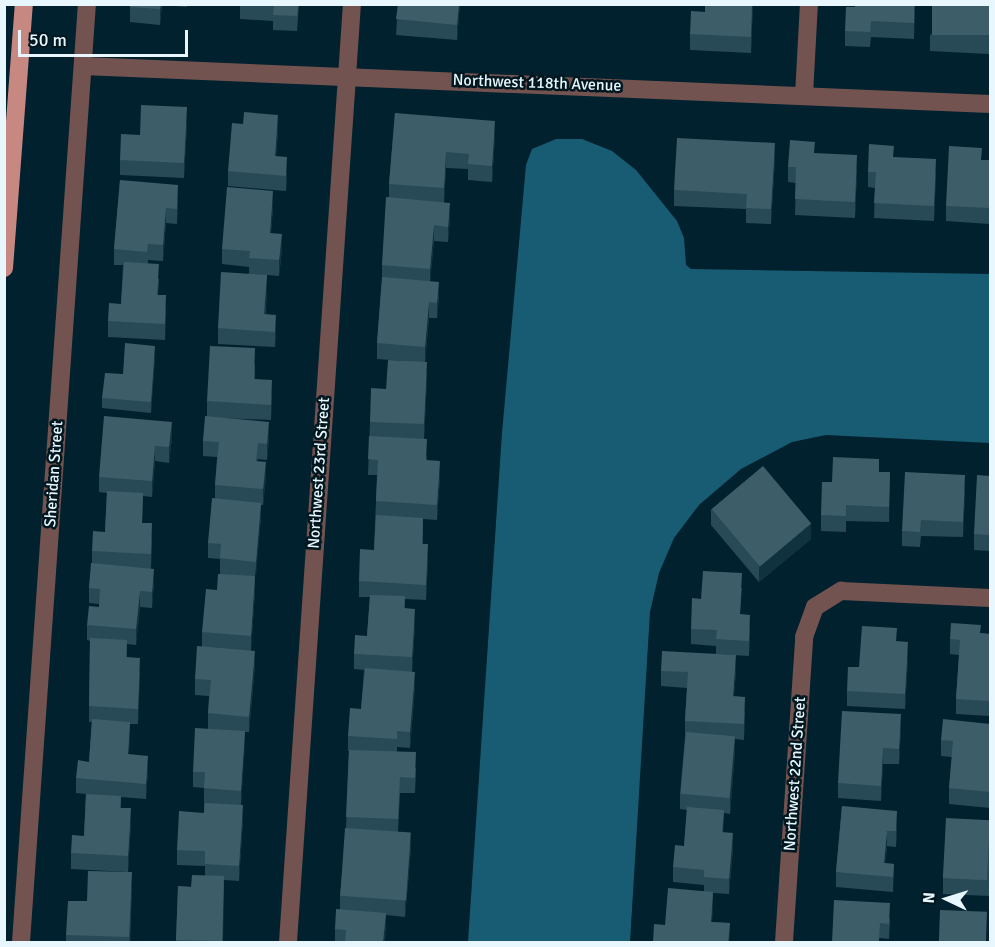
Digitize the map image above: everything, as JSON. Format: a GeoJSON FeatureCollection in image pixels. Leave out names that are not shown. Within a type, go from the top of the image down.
{"type":"FeatureCollection","features":[{"type":"Feature","properties":{"kind":"main road"},"geometry":{"type":"LineString","coordinates":[[4,268],[12,64],[24,4]]}},
{"type":"Feature","properties":{"kind":"street","name":"Sheridan Street"},"geometry":{"type":"LineString","coordinates":[[21,942],[87,4]]}},
{"type":"Feature","properties":{"kind":"street","name":"Northwest 23rd Street"},"geometry":{"type":"LineString","coordinates":[[288,942],[352,4]]}},
{"type":"Feature","properties":{"kind":"street"},"geometry":{"type":"LineString","coordinates":[[804,95],[809,4]]}},
{"type":"Feature","properties":{"kind":"street","name":"Northwest 118th Avenue"},"geometry":{"type":"LineString","coordinates":[[83,66],[346,75],[990,104]]}},
{"type":"Feature","properties":{"kind":"street","name":"Northwest 22nd Street"},"geometry":{"type":"LineString","coordinates":[[784,942],[804,637],[815,607],[841,591],[990,598]]}},
{"type":"Feature","properties":{"kind":"water"},"geometry":{"type":"Polygon","coordinates":[[[556,139],[582,139],[612,151],[636,170],[677,221],[684,238],[686,265],[691,269],[990,274],[990,443],[826,435],[792,442],[741,469],[699,505],[674,538],[659,573],[650,612],[630,942],[468,942],[502,433],[526,165],[532,149],[556,139]]]}},
{"type":"Feature","properties":{"kind":"building"},"geometry":{"type":"Polygon","coordinates":[[[130,4],[161,4],[160,9],[130,7],[130,4]]]}},
{"type":"Feature","properties":{"kind":"building"},"geometry":{"type":"Polygon","coordinates":[[[257,4],[298,4],[297,16],[273,15],[274,6],[257,4]]]}},
{"type":"Feature","properties":{"kind":"building"},"geometry":{"type":"Polygon","coordinates":[[[398,4],[459,4],[457,25],[396,19],[398,4]]]}},
{"type":"Feature","properties":{"kind":"building"},"geometry":{"type":"Polygon","coordinates":[[[705,4],[752,4],[751,37],[690,34],[691,11],[705,12],[705,4]]]}},
{"type":"Feature","properties":{"kind":"building"},"geometry":{"type":"Polygon","coordinates":[[[855,4],[914,4],[914,23],[871,21],[870,32],[845,31],[846,7],[855,7],[855,4]]]}},
{"type":"Feature","properties":{"kind":"building"},"geometry":{"type":"Polygon","coordinates":[[[932,4],[990,4],[990,35],[932,35],[932,4]]]}},
{"type":"Feature","properties":{"kind":"building"},"geometry":{"type":"Polygon","coordinates":[[[141,105],[187,107],[184,163],[120,160],[121,134],[140,135],[141,105]]]}},
{"type":"Feature","properties":{"kind":"building"},"geometry":{"type":"Polygon","coordinates":[[[244,112],[278,115],[275,156],[287,157],[286,176],[228,171],[232,123],[243,124],[244,112]]]}},
{"type":"Feature","properties":{"kind":"building"},"geometry":{"type":"Polygon","coordinates":[[[395,113],[495,121],[492,166],[468,164],[469,154],[446,152],[444,188],[389,184],[395,113]]]}},
{"type":"Feature","properties":{"kind":"building"},"geometry":{"type":"Polygon","coordinates":[[[677,138],[775,143],[771,209],[746,208],[747,194],[674,190],[677,138]]]}},
{"type":"Feature","properties":{"kind":"building"},"geometry":{"type":"Polygon","coordinates":[[[790,140],[815,142],[814,153],[857,155],[855,202],[795,199],[796,167],[788,167],[790,140]]]}},
{"type":"Feature","properties":{"kind":"building"},"geometry":{"type":"Polygon","coordinates":[[[869,144],[894,146],[893,157],[936,159],[934,206],[874,203],[876,172],[868,172],[869,144]]]}},
{"type":"Feature","properties":{"kind":"building"},"geometry":{"type":"Polygon","coordinates":[[[949,146],[982,148],[981,160],[990,160],[990,208],[946,206],[949,146]]]}},
{"type":"Feature","properties":{"kind":"building"},"geometry":{"type":"Polygon","coordinates":[[[120,180],[178,185],[177,209],[166,208],[163,245],[148,244],[147,252],[114,249],[120,180]]]}},
{"type":"Feature","properties":{"kind":"building"},"geometry":{"type":"Polygon","coordinates":[[[227,187],[273,191],[270,233],[282,234],[279,260],[249,258],[250,251],[222,249],[227,187]]]}},
{"type":"Feature","properties":{"kind":"building"},"geometry":{"type":"Polygon","coordinates":[[[386,197],[450,203],[448,227],[434,225],[430,269],[382,265],[386,197]]]}},
{"type":"Feature","properties":{"kind":"building"},"geometry":{"type":"Polygon","coordinates":[[[124,262],[159,264],[157,295],[166,295],[165,324],[108,321],[109,303],[121,304],[124,262]]]}},
{"type":"Feature","properties":{"kind":"building"},"geometry":{"type":"Polygon","coordinates":[[[221,272],[267,275],[264,314],[276,315],[275,332],[218,328],[221,272]]]}},
{"type":"Feature","properties":{"kind":"building"},"geometry":{"type":"Polygon","coordinates":[[[382,277],[439,282],[437,303],[429,302],[425,347],[377,343],[382,277]]]}},
{"type":"Feature","properties":{"kind":"building"},"geometry":{"type":"Polygon","coordinates":[[[125,343],[155,346],[151,402],[102,398],[105,373],[123,374],[125,343]]]}},
{"type":"Feature","properties":{"kind":"building"},"geometry":{"type":"Polygon","coordinates":[[[210,346],[255,348],[254,379],[272,380],[271,405],[207,401],[210,346]]]}},
{"type":"Feature","properties":{"kind":"building"},"geometry":{"type":"Polygon","coordinates":[[[388,360],[427,362],[424,424],[370,422],[371,388],[386,389],[388,360]]]}},
{"type":"Feature","properties":{"kind":"building"},"geometry":{"type":"Polygon","coordinates":[[[104,416],[172,422],[169,447],[155,446],[152,481],[99,477],[104,416]]]}},
{"type":"Feature","properties":{"kind":"building"},"geometry":{"type":"Polygon","coordinates":[[[205,416],[269,422],[267,444],[258,443],[256,461],[266,462],[263,489],[215,485],[219,442],[203,441],[205,416]]]}},
{"type":"Feature","properties":{"kind":"building"},"geometry":{"type":"Polygon","coordinates":[[[369,436],[427,439],[426,460],[440,461],[437,505],[376,501],[378,460],[368,459],[369,436]]]}},
{"type":"Feature","properties":{"kind":"building"},"geometry":{"type":"Polygon","coordinates":[[[833,457],[879,459],[879,472],[890,472],[889,507],[846,505],[846,516],[821,515],[822,482],[832,482],[833,457]]]}},
{"type":"Feature","properties":{"kind":"building"},"geometry":{"type":"Polygon","coordinates":[[[763,466],[811,523],[760,567],[712,509],[763,466]]]}},
{"type":"Feature","properties":{"kind":"building"},"geometry":{"type":"Polygon","coordinates":[[[905,472],[965,475],[963,522],[921,520],[920,532],[902,531],[905,472]]]}},
{"type":"Feature","properties":{"kind":"building"},"geometry":{"type":"Polygon","coordinates":[[[977,475],[990,476],[990,535],[974,534],[977,475]]]}},
{"type":"Feature","properties":{"kind":"building"},"geometry":{"type":"Polygon","coordinates":[[[107,491],[143,493],[142,523],[152,523],[151,554],[92,551],[93,531],[105,532],[107,491]]]}},
{"type":"Feature","properties":{"kind":"building"},"geometry":{"type":"Polygon","coordinates":[[[212,498],[261,503],[256,562],[220,558],[221,544],[208,543],[212,498]]]}},
{"type":"Feature","properties":{"kind":"building"},"geometry":{"type":"Polygon","coordinates":[[[376,515],[423,518],[422,544],[428,544],[426,585],[359,581],[360,549],[374,550],[376,515]]]}},
{"type":"Feature","properties":{"kind":"building"},"geometry":{"type":"Polygon","coordinates":[[[91,563],[154,569],[152,592],[140,591],[136,629],[87,625],[89,606],[99,607],[100,589],[89,588],[91,563]]]}},
{"type":"Feature","properties":{"kind":"building"},"geometry":{"type":"Polygon","coordinates":[[[703,571],[742,573],[740,614],[750,615],[749,641],[716,639],[717,630],[691,629],[692,598],[701,599],[703,571]]]}},
{"type":"Feature","properties":{"kind":"building"},"geometry":{"type":"Polygon","coordinates":[[[218,574],[255,576],[251,636],[202,632],[206,589],[217,590],[218,574]]]}},
{"type":"Feature","properties":{"kind":"building"},"geometry":{"type":"Polygon","coordinates":[[[370,595],[405,596],[404,608],[415,609],[412,657],[354,654],[355,635],[367,636],[370,595]]]}},
{"type":"Feature","properties":{"kind":"building"},"geometry":{"type":"Polygon","coordinates":[[[951,623],[981,625],[980,633],[990,634],[990,701],[956,699],[960,640],[950,639],[951,623]]]}},
{"type":"Feature","properties":{"kind":"building"},"geometry":{"type":"Polygon","coordinates":[[[862,626],[897,628],[896,641],[908,642],[905,694],[847,691],[848,667],[859,667],[862,626]]]}},
{"type":"Feature","properties":{"kind":"building"},"geometry":{"type":"Polygon","coordinates":[[[90,638],[127,640],[126,657],[140,658],[138,709],[89,706],[90,638]]]}},
{"type":"Feature","properties":{"kind":"building"},"geometry":{"type":"Polygon","coordinates":[[[197,646],[255,651],[249,717],[208,713],[211,680],[195,679],[197,646]]]}},
{"type":"Feature","properties":{"kind":"building"},"geometry":{"type":"Polygon","coordinates":[[[662,651],[736,655],[733,696],[745,697],[744,724],[685,721],[688,672],[661,671],[662,651]]]}},
{"type":"Feature","properties":{"kind":"building"},"geometry":{"type":"Polygon","coordinates":[[[365,668],[415,672],[410,732],[397,731],[397,739],[348,736],[350,708],[361,709],[365,668]]]}},
{"type":"Feature","properties":{"kind":"building"},"geometry":{"type":"Polygon","coordinates":[[[842,711],[901,714],[899,749],[883,748],[881,786],[838,783],[842,711]]]}},
{"type":"Feature","properties":{"kind":"building"},"geometry":{"type":"Polygon","coordinates":[[[92,719],[130,722],[128,754],[148,756],[146,784],[76,778],[78,760],[89,762],[92,719]]]}},
{"type":"Feature","properties":{"kind":"building"},"geometry":{"type":"Polygon","coordinates":[[[943,719],[990,724],[990,792],[949,788],[953,741],[941,740],[943,719]]]}},
{"type":"Feature","properties":{"kind":"building"},"geometry":{"type":"Polygon","coordinates":[[[195,728],[245,731],[241,791],[204,788],[205,772],[193,772],[195,728]]]}},
{"type":"Feature","properties":{"kind":"building"},"geometry":{"type":"Polygon","coordinates":[[[686,732],[735,736],[729,798],[681,794],[686,732]]]}},
{"type":"Feature","properties":{"kind":"building"},"geometry":{"type":"Polygon","coordinates":[[[349,750],[416,752],[415,778],[400,777],[398,819],[346,817],[349,750]]]}},
{"type":"Feature","properties":{"kind":"building"},"geometry":{"type":"Polygon","coordinates":[[[86,794],[121,796],[120,808],[131,808],[128,856],[71,853],[72,835],[84,836],[86,794]]]}},
{"type":"Feature","properties":{"kind":"building"},"geometry":{"type":"Polygon","coordinates":[[[205,803],[243,805],[239,866],[205,864],[205,851],[177,850],[179,811],[204,813],[205,803]]]}},
{"type":"Feature","properties":{"kind":"building"},"geometry":{"type":"Polygon","coordinates":[[[842,806],[897,811],[896,831],[887,831],[884,863],[894,864],[893,877],[836,872],[842,806]]]}},
{"type":"Feature","properties":{"kind":"building"},"geometry":{"type":"Polygon","coordinates":[[[687,807],[724,810],[722,832],[733,833],[729,879],[704,877],[704,870],[673,867],[675,845],[684,846],[687,807]]]}},
{"type":"Feature","properties":{"kind":"building"},"geometry":{"type":"Polygon","coordinates":[[[946,818],[990,820],[987,880],[943,878],[946,818]]]}},
{"type":"Feature","properties":{"kind":"building"},"geometry":{"type":"Polygon","coordinates":[[[345,828],[411,833],[406,900],[340,896],[345,828]]]}},
{"type":"Feature","properties":{"kind":"building"},"geometry":{"type":"Polygon","coordinates":[[[88,871],[132,872],[129,937],[66,935],[68,901],[87,901],[88,871]]]}},
{"type":"Feature","properties":{"kind":"building"},"geometry":{"type":"Polygon","coordinates":[[[192,875],[224,876],[222,941],[176,940],[178,886],[191,887],[192,875]]]}},
{"type":"Feature","properties":{"kind":"building"},"geometry":{"type":"Polygon","coordinates":[[[668,888],[713,892],[711,922],[730,923],[728,942],[653,942],[654,924],[665,925],[668,888]]]}},
{"type":"Feature","properties":{"kind":"building"},"geometry":{"type":"Polygon","coordinates":[[[834,900],[890,903],[889,924],[880,923],[879,942],[832,942],[834,900]]]}},
{"type":"Feature","properties":{"kind":"building"},"geometry":{"type":"Polygon","coordinates":[[[336,909],[386,913],[383,942],[345,942],[346,930],[335,929],[336,909]]]}},
{"type":"Feature","properties":{"kind":"building"},"geometry":{"type":"Polygon","coordinates":[[[940,910],[987,912],[986,942],[939,942],[940,910]]]}}]}
